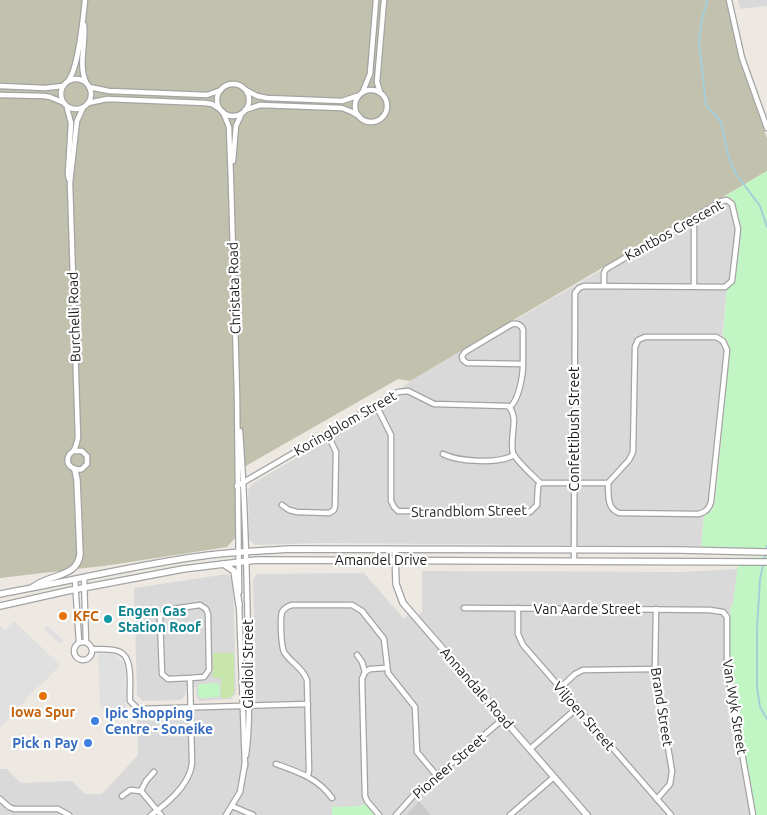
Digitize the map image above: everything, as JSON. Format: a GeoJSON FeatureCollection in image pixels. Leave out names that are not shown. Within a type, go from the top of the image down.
{"type":"FeatureCollection","features":[{"type":"Feature","properties":{"kind":"street"},"geometry":{"type":"LineString","coordinates":[[0,95],[50,97],[76,110],[83,108],[88,103],[91,97],[82,68],[85,40],[85,0]]}},
{"type":"Feature","properties":{"kind":"street"},"geometry":{"type":"LineString","coordinates":[[68,81],[78,79],[88,85],[109,92],[206,95],[215,93],[233,84],[253,94],[267,98],[342,101],[357,96],[368,83],[376,0]]}},
{"type":"Feature","properties":{"kind":"street"},"geometry":{"type":"LineString","coordinates":[[88,103],[107,98],[205,102],[233,116],[260,105],[342,108],[369,122],[381,118],[386,111],[386,103],[377,82],[384,0]]}},
{"type":"Feature","properties":{"kind":"street"},"geometry":{"type":"LineString","coordinates":[[730,0],[742,58],[767,128]]}},
{"type":"Feature","properties":{"kind":"street"},"geometry":{"type":"LineString","coordinates":[[62,102],[60,92],[75,68],[84,19]]}},
{"type":"Feature","properties":{"kind":"street"},"geometry":{"type":"LineString","coordinates":[[0,86],[44,88],[63,86]]}},
{"type":"Feature","properties":{"kind":"street"},"geometry":{"type":"LineString","coordinates":[[221,90],[217,100],[222,111]]}},
{"type":"Feature","properties":{"kind":"street"},"geometry":{"type":"LineString","coordinates":[[244,112],[249,100],[246,90]]}},
{"type":"Feature","properties":{"kind":"street"},"geometry":{"type":"LineString","coordinates":[[362,92],[373,90],[381,93]]}},
{"type":"Feature","properties":{"kind":"street"},"geometry":{"type":"LineString","coordinates":[[357,96],[355,108],[359,116]]}},
{"type":"Feature","properties":{"kind":"street","name":"Burchelli Road"},"geometry":{"type":"LineString","coordinates":[[67,107],[71,122],[68,174],[70,183]]}},
{"type":"Feature","properties":{"kind":"street","name":"Burchelli Road"},"geometry":{"type":"LineString","coordinates":[[75,470],[69,465],[68,458],[74,450],[78,438],[70,183],[78,121],[83,108]]}},
{"type":"Feature","properties":{"kind":"street","name":"Christata Road"},"geometry":{"type":"LineString","coordinates":[[222,111],[229,127],[238,394],[244,482]]}},
{"type":"Feature","properties":{"kind":"street","name":"Christata Road"},"geometry":{"type":"LineString","coordinates":[[231,182],[236,126],[244,112]]}},
{"type":"Feature","properties":{"kind":"street","name":"Kantbos Crescent"},"geometry":{"type":"LineString","coordinates":[[575,297],[576,291],[582,286],[604,286],[694,286],[725,286],[731,283],[738,229],[732,204],[727,200],[722,201],[606,269],[604,273],[604,286]]}},
{"type":"Feature","properties":{"kind":"street"},"geometry":{"type":"LineString","coordinates":[[694,217],[694,286]]}},
{"type":"Feature","properties":{"kind":"street","name":"Confettibush Street"},"geometry":{"type":"LineString","coordinates":[[574,561],[575,297]]}},
{"type":"Feature","properties":{"kind":"street"},"geometry":{"type":"LineString","coordinates":[[524,364],[467,363],[463,360],[462,356],[465,352],[510,325],[519,324],[523,330],[524,364],[515,401],[510,407],[513,414],[514,456],[540,483],[608,483],[629,460],[633,452],[635,346],[638,340],[645,337],[716,337],[723,341],[726,347],[710,507],[698,514],[618,513],[610,506],[608,483]]}},
{"type":"Feature","properties":{"kind":"street","name":"Koringblom Street"},"geometry":{"type":"LineString","coordinates":[[237,486],[398,392],[404,391],[434,404],[503,404],[510,407]]}},
{"type":"Feature","properties":{"kind":"street","name":"Christata Road"},"geometry":{"type":"LineString","coordinates":[[237,486],[238,394]]}},
{"type":"Feature","properties":{"kind":"street","name":"Strandblom Street"},"geometry":{"type":"LineString","coordinates":[[376,405],[391,435],[391,501],[398,511],[530,512],[537,505],[538,486],[540,483]]}},
{"type":"Feature","properties":{"kind":"street"},"geometry":{"type":"LineString","coordinates":[[282,505],[289,510],[297,512],[328,513],[334,510],[336,452],[327,433]]}},
{"type":"Feature","properties":{"kind":"street"},"geometry":{"type":"LineString","coordinates":[[32,588],[46,579],[72,570],[78,562],[80,554],[75,470],[82,469],[87,464],[87,456],[82,451],[78,438]]}},
{"type":"Feature","properties":{"kind":"street"},"geometry":{"type":"LineString","coordinates":[[74,450],[82,451]]}},
{"type":"Feature","properties":{"kind":"street"},"geometry":{"type":"LineString","coordinates":[[443,454],[459,460],[504,460],[514,456]]}},
{"type":"Feature","properties":{"kind":"street"},"geometry":{"type":"LineString","coordinates":[[244,482],[246,552]]}},
{"type":"Feature","properties":{"kind":"street"},"geometry":{"type":"LineString","coordinates":[[237,486],[239,552]]}},
{"type":"Feature","properties":{"kind":"street","name":"Amandel Drive"},"geometry":{"type":"LineString","coordinates":[[0,594],[182,559],[239,552],[290,549],[767,552]]}},
{"type":"Feature","properties":{"kind":"street","name":"Annandale Road"},"geometry":{"type":"LineString","coordinates":[[395,550],[396,584],[403,603],[587,815]]}},
{"type":"Feature","properties":{"kind":"street","name":"Gladioli Street"},"geometry":{"type":"LineString","coordinates":[[239,552],[245,766]]}},
{"type":"Feature","properties":{"kind":"street","name":"Gladioli Street"},"geometry":{"type":"LineString","coordinates":[[226,815],[242,785],[248,743],[246,552]]}},
{"type":"Feature","properties":{"kind":"street","name":"Amandel Drive"},"geometry":{"type":"LineString","coordinates":[[0,606],[166,572],[247,561],[302,559],[767,562]]}},
{"type":"Feature","properties":{"kind":"street"},"geometry":{"type":"LineString","coordinates":[[221,564],[234,571],[239,605]]}},
{"type":"Feature","properties":{"kind":"street"},"geometry":{"type":"LineString","coordinates":[[84,578],[86,642],[92,651]]}},
{"type":"Feature","properties":{"kind":"street"},"geometry":{"type":"LineString","coordinates":[[75,580],[79,642],[74,650],[77,658],[85,660],[92,651]]}},
{"type":"Feature","properties":{"kind":"street"},"geometry":{"type":"LineString","coordinates":[[200,605],[206,609],[208,614],[209,670],[204,677],[190,678],[168,679],[162,674],[160,620],[165,610],[200,605]]}},
{"type":"Feature","properties":{"kind":"street"},"geometry":{"type":"LineString","coordinates":[[308,776],[310,770],[306,677],[282,647],[281,616],[283,611],[289,606],[349,605],[357,607],[384,639],[386,668],[389,676],[414,705],[417,752],[438,776]]}},
{"type":"Feature","properties":{"kind":"street","name":"Van Aarde Street"},"geometry":{"type":"LineString","coordinates":[[464,608],[710,610]]}},
{"type":"Feature","properties":{"kind":"street","name":"Viljoen Street"},"geometry":{"type":"LineString","coordinates":[[518,608],[517,627],[520,640],[671,815]]}},
{"type":"Feature","properties":{"kind":"street","name":"Brand Street"},"geometry":{"type":"LineString","coordinates":[[656,609],[655,669],[672,771],[670,784],[657,799]]}},
{"type":"Feature","properties":{"kind":"street","name":"Van Wyk Street"},"geometry":{"type":"LineString","coordinates":[[710,610],[720,611],[727,617],[727,668],[753,815]]}},
{"type":"Feature","properties":{"kind":"street"},"geometry":{"type":"LineString","coordinates":[[79,642],[86,642]]}},
{"type":"Feature","properties":{"kind":"street"},"geometry":{"type":"LineString","coordinates":[[92,651],[119,651],[126,657],[129,667],[130,701],[136,708],[308,704]]}},
{"type":"Feature","properties":{"kind":"street"},"geometry":{"type":"LineString","coordinates":[[357,654],[365,672]]}},
{"type":"Feature","properties":{"kind":"street"},"geometry":{"type":"LineString","coordinates":[[379,815],[365,796],[362,679],[365,672],[370,669],[386,668]]}},
{"type":"Feature","properties":{"kind":"street"},"geometry":{"type":"LineString","coordinates":[[560,688],[583,670],[655,669]]}},
{"type":"Feature","properties":{"kind":"street"},"geometry":{"type":"LineString","coordinates":[[151,815],[159,813],[190,774],[192,763],[190,678]]}},
{"type":"Feature","properties":{"kind":"street"},"geometry":{"type":"LineString","coordinates":[[530,749],[577,708]]}},
{"type":"Feature","properties":{"kind":"street","name":"Pioneer Street"},"geometry":{"type":"LineString","coordinates":[[396,815],[413,796],[503,719]]}},
{"type":"Feature","properties":{"kind":"street"},"geometry":{"type":"LineString","coordinates":[[276,764],[308,776],[325,788],[332,798]]}},
{"type":"Feature","properties":{"kind":"street"},"geometry":{"type":"LineString","coordinates":[[141,791],[146,781],[154,772]]}},
{"type":"Feature","properties":{"kind":"street"},"geometry":{"type":"LineString","coordinates":[[510,815],[554,777]]}},
{"type":"Feature","properties":{"kind":"street"},"geometry":{"type":"LineString","coordinates":[[122,796],[130,790],[141,791],[159,813]]}},
{"type":"Feature","properties":{"kind":"street"},"geometry":{"type":"LineString","coordinates":[[0,799],[12,809],[58,809],[69,815]]}},
{"type":"Feature","properties":{"kind":"street"},"geometry":{"type":"LineString","coordinates":[[232,806],[253,815]]}},
{"type":"Feature","properties":{"kind":"shaded area"},"geometry":{"type":"Polygon","coordinates":[[[0,0],[727,0],[740,62],[767,138],[767,171],[410,381],[398,379],[237,471],[235,538],[227,547],[111,565],[0,578],[0,0]]]}},
{"type":"Feature","properties":{"kind":"shaded area"},"geometry":{"type":"Polygon","coordinates":[[[738,0],[767,0],[767,6],[740,9],[738,0]]]}},
{"type":"Feature","properties":{"kind":"shaded area"},"geometry":{"type":"Polygon","coordinates":[[[722,200],[729,200],[737,222],[733,281],[727,289],[722,339],[726,344],[712,502],[704,513],[701,546],[321,543],[255,545],[249,539],[248,490],[252,484],[330,438],[328,433],[398,391],[410,381],[722,200]]]}},
{"type":"Feature","properties":{"kind":"shaded area"},"geometry":{"type":"Polygon","coordinates":[[[738,569],[733,603],[728,617],[727,660],[754,815],[0,815],[0,769],[7,769],[21,783],[72,781],[85,794],[102,794],[138,755],[137,720],[140,708],[256,705],[253,579],[257,574],[364,573],[404,619],[412,612],[416,617],[422,612],[422,571],[682,572],[738,569]]]}},
{"type":"Feature","properties":{"kind":"shaded area"},"geometry":{"type":"Polygon","coordinates":[[[227,574],[233,579],[236,693],[231,699],[199,701],[196,696],[196,687],[186,687],[185,695],[181,700],[143,701],[137,695],[134,588],[227,574]]]}},
{"type":"Feature","properties":{"kind":"shaded area"},"geometry":{"type":"Polygon","coordinates":[[[14,621],[60,665],[0,728],[0,626],[5,630],[14,621]]]}},
{"type":"Feature","properties":{"kind":"shaded area"},"geometry":{"type":"Polygon","coordinates":[[[47,625],[63,640],[60,644],[44,629],[47,625]]]}},
{"type":"Feature","properties":{"kind":"shaded area"},"geometry":{"type":"Polygon","coordinates":[[[98,654],[113,654],[125,663],[126,712],[107,713],[100,706],[98,654]]]}},
{"type":"Feature","properties":{"kind":"shaded area"},"geometry":{"type":"Polygon","coordinates":[[[419,801],[431,815],[406,815],[419,801]]]}},
{"type":"Feature","properties":{"kind":"green space"},"geometry":{"type":"Polygon","coordinates":[[[767,171],[767,549],[701,549],[704,516],[712,510],[715,502],[730,350],[728,341],[723,336],[727,289],[735,280],[740,238],[739,217],[736,207],[732,198],[725,196],[767,171]]]}},
{"type":"Feature","properties":{"kind":"green space"},"geometry":{"type":"Polygon","coordinates":[[[767,557],[767,815],[756,815],[732,681],[730,612],[739,558],[767,557]]]}},
{"type":"Feature","properties":{"kind":"green space"},"geometry":{"type":"Polygon","coordinates":[[[213,653],[234,653],[234,693],[230,698],[221,698],[221,678],[213,678],[213,653]]]}},
{"type":"Feature","properties":{"kind":"green space"},"geometry":{"type":"Polygon","coordinates":[[[218,683],[220,694],[218,697],[201,698],[198,696],[198,686],[200,684],[218,683]]]}},
{"type":"Feature","properties":{"kind":"green space"},"geometry":{"type":"Polygon","coordinates":[[[365,803],[376,815],[332,815],[332,807],[361,806],[365,803]]]}},
{"type":"Feature","properties":{"kind":"waterway"},"geometry":{"type":"LineString","coordinates":[[706,0],[699,41],[706,105],[721,122],[729,159],[736,174],[760,206],[767,227]]}},
{"type":"Feature","properties":{"kind":"waterway"},"geometry":{"type":"LineString","coordinates":[[767,546],[760,579],[757,629],[757,687],[760,707],[767,719]]}},
{"type":"Feature","properties":{"kind":"place","name":"KFC"},"geometry":{"type":"Point","coordinates":[63,616]}},
{"type":"Feature","properties":{"kind":"place","name":"Engen Gas Station Roof"},"geometry":{"type":"Point","coordinates":[108,619]}},
{"type":"Feature","properties":{"kind":"place","name":"Iowa Spur"},"geometry":{"type":"Point","coordinates":[43,696]}},
{"type":"Feature","properties":{"kind":"place","name":"Ipic Shopping Centre - Soneike"},"geometry":{"type":"Point","coordinates":[95,721]}},
{"type":"Feature","properties":{"kind":"place","name":"Pick n Pay"},"geometry":{"type":"Point","coordinates":[88,743]}}]}
